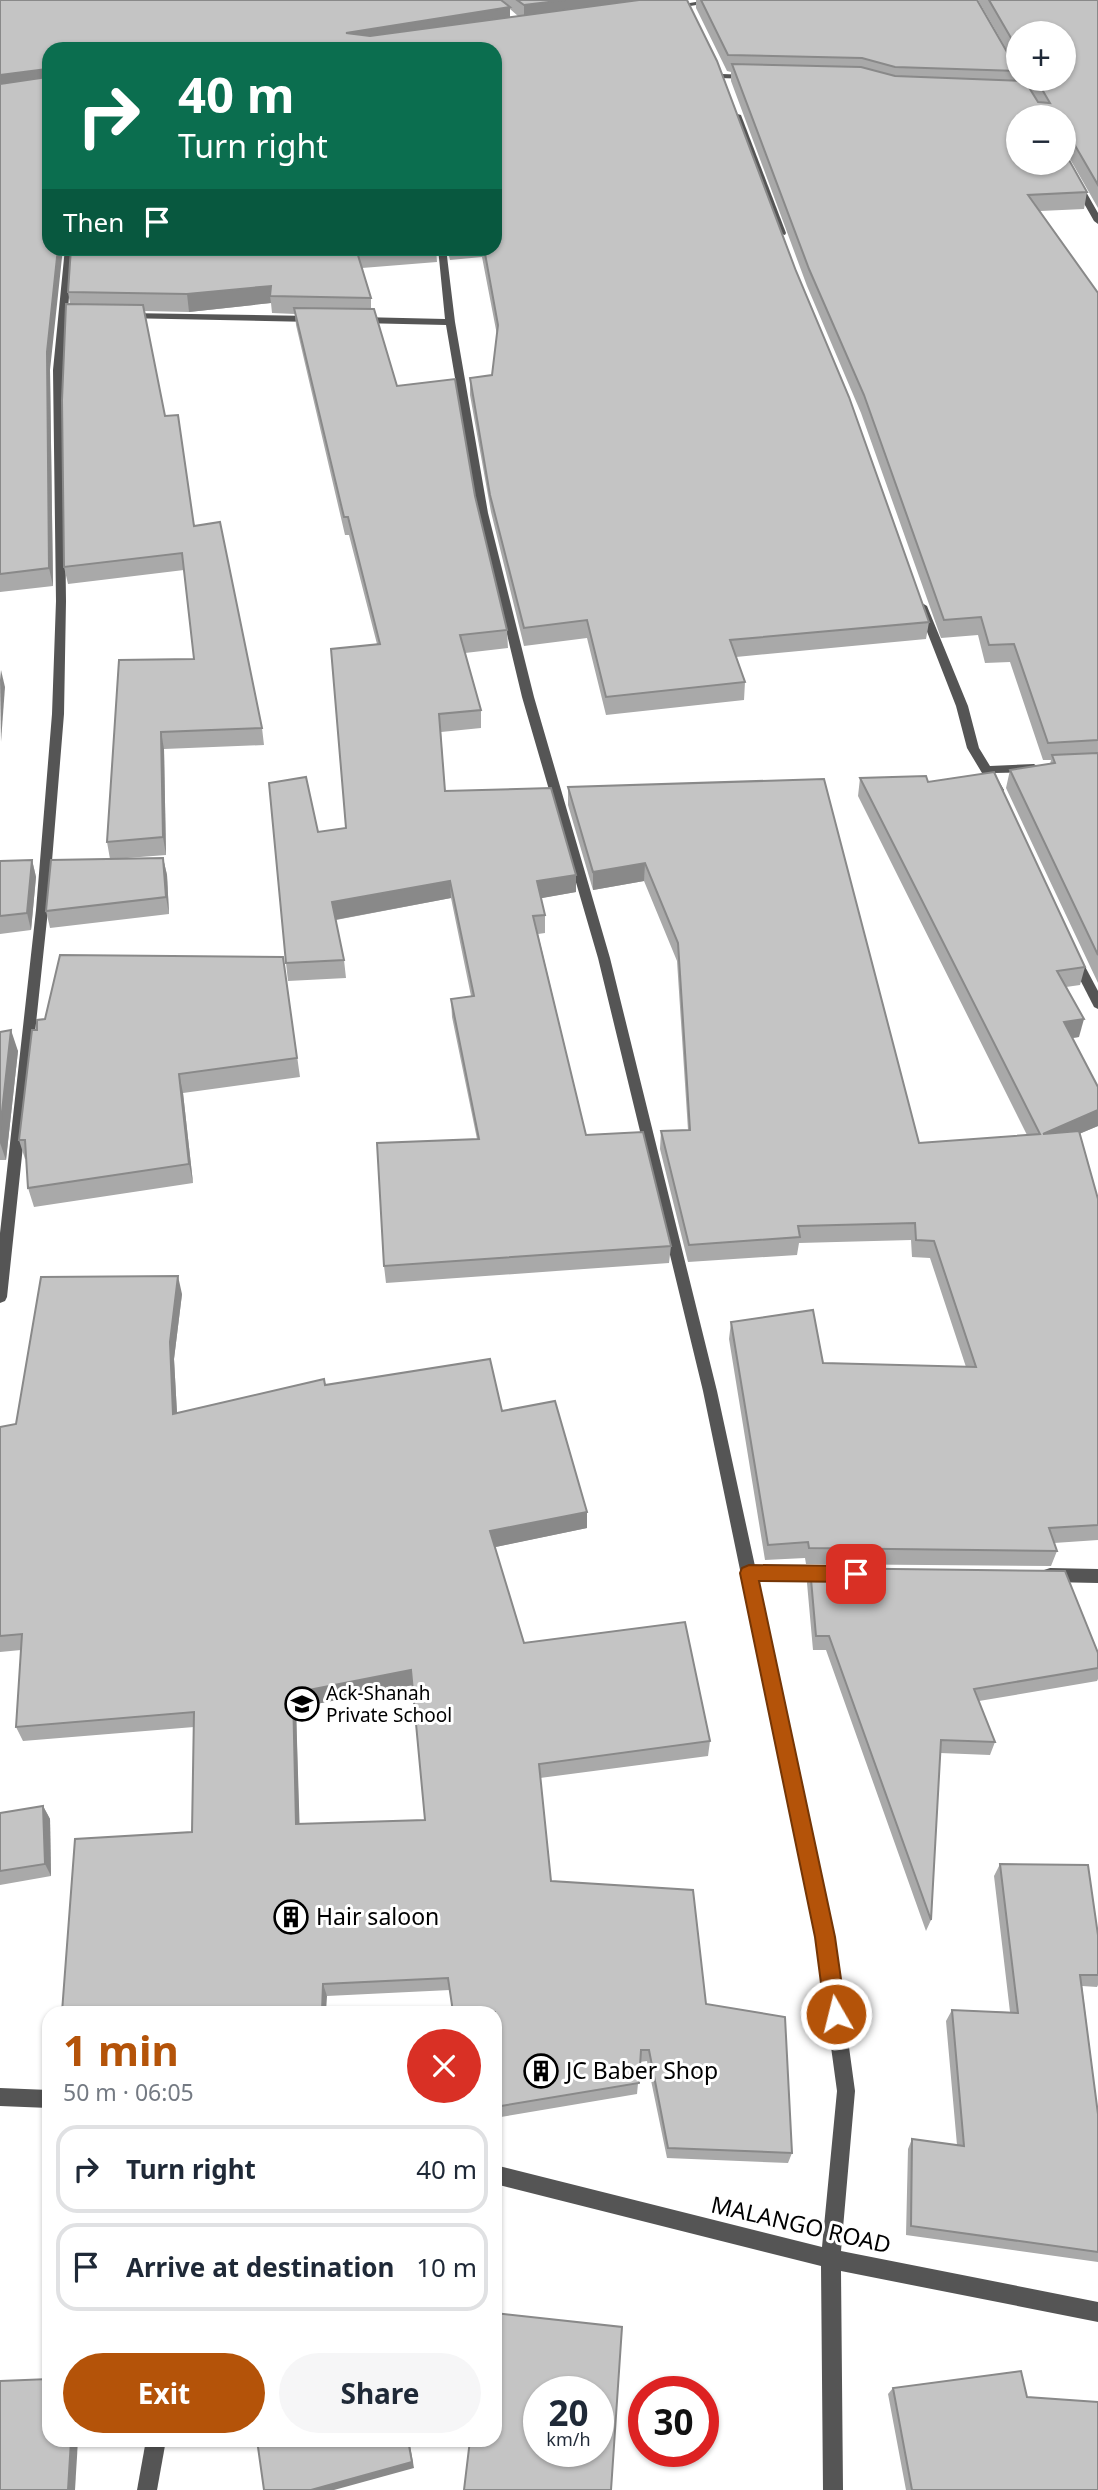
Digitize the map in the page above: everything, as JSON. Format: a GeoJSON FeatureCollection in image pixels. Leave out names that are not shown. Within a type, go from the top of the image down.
{"type":"FeatureCollection","features":[{"type":"Feature","properties":{"kind":"street"},"geometry":{"type":"LineString","coordinates":[[662,8],[724,0]]}},
{"type":"Feature","properties":{"kind":"street"},"geometry":{"type":"LineString","coordinates":[[693,3],[694,17]]}},
{"type":"Feature","properties":{"kind":"street"},"geometry":{"type":"LineString","coordinates":[[717,64],[724,82],[758,77]]}},
{"type":"Feature","properties":{"kind":"street"},"geometry":{"type":"LineString","coordinates":[[735,108],[784,239]]}},
{"type":"Feature","properties":{"kind":"street"},"geometry":{"type":"LineString","coordinates":[[1073,175],[1098,221]]}},
{"type":"Feature","properties":{"kind":"street"},"geometry":{"type":"LineString","coordinates":[[0,1297],[42,910],[58,714],[61,601],[58,370],[68,256]]}},
{"type":"Feature","properties":{"kind":"street"},"geometry":{"type":"LineString","coordinates":[[443,256],[450,322],[483,513],[528,696],[604,958],[710,1391],[825,1937],[846,2091],[831,2259],[833,2490]]}},
{"type":"Feature","properties":{"kind":"street"},"geometry":{"type":"LineString","coordinates":[[63,315],[77,315]]}},
{"type":"Feature","properties":{"kind":"street"},"geometry":{"type":"LineString","coordinates":[[118,316],[326,320]]}},
{"type":"Feature","properties":{"kind":"street"},"geometry":{"type":"LineString","coordinates":[[353,320],[450,322]]}},
{"type":"Feature","properties":{"kind":"street"},"geometry":{"type":"LineString","coordinates":[[916,589],[962,706],[973,748],[989,770],[1000,795]]}},
{"type":"Feature","properties":{"kind":"street"},"geometry":{"type":"LineString","coordinates":[[989,770],[1044,767]]}},
{"type":"Feature","properties":{"kind":"street"},"geometry":{"type":"LineString","coordinates":[[1069,945],[1098,1004]]}},
{"type":"Feature","properties":{"kind":"street"},"geometry":{"type":"LineString","coordinates":[[749,1573],[843,1574]]}},
{"type":"Feature","properties":{"kind":"street"},"geometry":{"type":"LineString","coordinates":[[1031,1575],[1098,1576]]}},
{"type":"Feature","properties":{"kind":"street"},"geometry":{"type":"LineString","coordinates":[[0,2097],[42,2099]]}},
{"type":"Feature","properties":{"kind":"street","name":"MALANGO ROAD"},"geometry":{"type":"LineString","coordinates":[[502,2176],[831,2259],[1098,2312]]}},
{"type":"Feature","properties":{"kind":"street"},"geometry":{"type":"LineString","coordinates":[[146,2490],[155,2447]]}},
{"type":"Feature","properties":{"kind":"building"},"geometry":{"type":"Polygon","coordinates":[[[0,0],[501,0],[510,7],[346,33],[370,36],[639,0],[687,0],[717,61],[796,271],[849,397],[929,622],[730,640],[745,682],[606,697],[587,620],[524,628],[490,495],[470,378],[492,375],[498,325],[485,256],[502,256],[502,42],[42,42],[42,70],[0,75],[0,0]]]}},
{"type":"Feature","properties":{"kind":"building"},"geometry":{"type":"Polygon","coordinates":[[[517,0],[565,0],[524,5],[517,0]]]}},
{"type":"Feature","properties":{"kind":"building"},"geometry":{"type":"Polygon","coordinates":[[[701,0],[977,0],[1006,50],[1006,71],[895,67],[862,58],[728,55],[701,0]]]}},
{"type":"Feature","properties":{"kind":"building"},"geometry":{"type":"Polygon","coordinates":[[[989,0],[1098,0],[1098,185],[1076,147],[1076,105],[1006,105],[1006,175],[1076,175],[1076,172],[1087,192],[1028,195],[1098,293],[1098,740],[1048,743],[1014,644],[989,645],[981,617],[944,620],[864,395],[809,269],[732,64],[861,67],[895,76],[1006,80],[1006,91],[1031,91],[1038,102],[1050,103],[1043,91],[1076,91],[1076,21],[1006,21],[1006,29],[989,0]]]}},
{"type":"Feature","properties":{"kind":"building"},"geometry":{"type":"Polygon","coordinates":[[[42,78],[42,256],[57,256],[47,352],[49,568],[0,574],[0,84],[42,78]]]}},
{"type":"Feature","properties":{"kind":"building"},"geometry":{"type":"Polygon","coordinates":[[[70,256],[358,256],[371,298],[270,296],[271,286],[187,294],[68,292],[70,256]]]}},
{"type":"Feature","properties":{"kind":"building"},"geometry":{"type":"Polygon","coordinates":[[[66,304],[143,305],[165,416],[178,415],[194,526],[220,522],[262,728],[161,732],[163,837],[107,842],[119,660],[194,659],[182,553],[64,567],[62,400],[66,304]]]}},
{"type":"Feature","properties":{"kind":"building"},"geometry":{"type":"Polygon","coordinates":[[[294,308],[374,309],[397,386],[455,379],[475,496],[507,630],[460,635],[481,710],[439,714],[445,791],[551,788],[576,875],[537,881],[545,915],[533,916],[586,1135],[643,1132],[671,1246],[384,1266],[377,1143],[479,1139],[451,999],[474,996],[450,881],[332,902],[344,960],[286,963],[269,783],[306,777],[318,832],[346,828],[331,649],[380,644],[348,517],[344,517],[294,308]]]}},
{"type":"Feature","properties":{"kind":"building"},"geometry":{"type":"Polygon","coordinates":[[[1098,753],[1098,955],[1010,770],[1055,763],[1052,755],[1098,753]]]}},
{"type":"Feature","properties":{"kind":"building"},"geometry":{"type":"Polygon","coordinates":[[[994,772],[1085,967],[1057,971],[1084,1019],[1064,1022],[1098,1087],[1098,1110],[1043,1134],[1079,1131],[1098,1199],[1098,1525],[1049,1528],[1057,1551],[809,1548],[808,1542],[768,1545],[731,1322],[813,1310],[823,1363],[976,1367],[934,1241],[916,1240],[915,1223],[798,1226],[800,1237],[689,1245],[661,1131],[690,1130],[678,943],[645,863],[593,872],[568,787],[824,779],[919,1143],[1040,1134],[860,778],[926,776],[928,782],[994,772]]]}},
{"type":"Feature","properties":{"kind":"building"},"geometry":{"type":"Polygon","coordinates":[[[163,858],[166,897],[46,911],[51,860],[163,858]]]}},
{"type":"Feature","properties":{"kind":"building"},"geometry":{"type":"Polygon","coordinates":[[[32,860],[27,913],[0,916],[0,861],[32,860]]]}},
{"type":"Feature","properties":{"kind":"building"},"geometry":{"type":"Polygon","coordinates":[[[60,955],[283,957],[297,1058],[179,1074],[189,1164],[28,1188],[25,1140],[19,1140],[32,1030],[37,1030],[37,1020],[45,1019],[60,955]]]}},
{"type":"Feature","properties":{"kind":"building"},"geometry":{"type":"Polygon","coordinates":[[[11,1030],[0,1130],[0,1032],[11,1030]]]}},
{"type":"Feature","properties":{"kind":"building"},"geometry":{"type":"Polygon","coordinates":[[[178,1276],[170,1342],[173,1414],[324,1379],[325,1385],[490,1359],[502,1411],[555,1401],[587,1512],[490,1531],[524,1643],[685,1622],[710,1741],[539,1764],[551,1881],[693,1890],[706,2004],[785,2017],[792,2153],[668,2148],[649,2050],[641,2050],[639,2083],[502,2106],[502,2006],[452,2006],[448,1978],[323,1984],[322,2006],[62,2006],[75,1839],[192,1832],[194,1712],[16,1727],[22,1634],[0,1636],[0,1427],[16,1424],[41,1277],[178,1276]],[[411,1670],[293,1693],[296,1824],[425,1820],[411,1670]]]}},
{"type":"Feature","properties":{"kind":"building"},"geometry":{"type":"Polygon","coordinates":[[[810,1568],[1065,1571],[1098,1653],[1098,1668],[974,1689],[995,1742],[941,1740],[931,1920],[829,1636],[816,1636],[810,1568]]]}},
{"type":"Feature","properties":{"kind":"building"},"geometry":{"type":"Polygon","coordinates":[[[43,1806],[45,1864],[0,1871],[0,1813],[43,1806]]]}},
{"type":"Feature","properties":{"kind":"building"},"geometry":{"type":"Polygon","coordinates":[[[1000,1864],[1088,1865],[1098,1935],[1098,1975],[1080,1975],[1098,2114],[1098,2252],[911,2226],[912,2139],[964,2146],[952,2010],[1018,2013],[1000,1864]]]}},
{"type":"Feature","properties":{"kind":"building"},"geometry":{"type":"Polygon","coordinates":[[[502,2314],[622,2327],[614,2446],[614,2376],[523,2376],[523,2467],[613,2467],[611,2490],[464,2490],[469,2447],[502,2447],[502,2314]]]}},
{"type":"Feature","properties":{"kind":"building"},"geometry":{"type":"Polygon","coordinates":[[[1021,2371],[1027,2397],[1098,2402],[1098,2490],[912,2490],[893,2388],[1021,2371]]]}},
{"type":"Feature","properties":{"kind":"building"},"geometry":{"type":"Polygon","coordinates":[[[42,2379],[42,2447],[71,2447],[68,2490],[0,2490],[0,2381],[42,2379]]]}},
{"type":"Feature","properties":{"kind":"building"},"geometry":{"type":"Polygon","coordinates":[[[258,2447],[409,2447],[412,2462],[311,2490],[264,2490],[258,2447]]]}},
{"type":"Feature","properties":{"kind":"place","name":"Ack-Shanah Private School"},"geometry":{"type":"Point","coordinates":[302,1704]}},
{"type":"Feature","properties":{"kind":"place","name":"Hair saloon"},"geometry":{"type":"Point","coordinates":[291,1917]}},
{"type":"Feature","properties":{"kind":"place","name":"JC Baber Shop"},"geometry":{"type":"Point","coordinates":[541,2071]}},
{"type":"Feature","properties":{"kind":"route"},"geometry":{"type":"LineString","coordinates":[[836,2014],[825,1937],[749,1573],[856,1574]]}}]}
